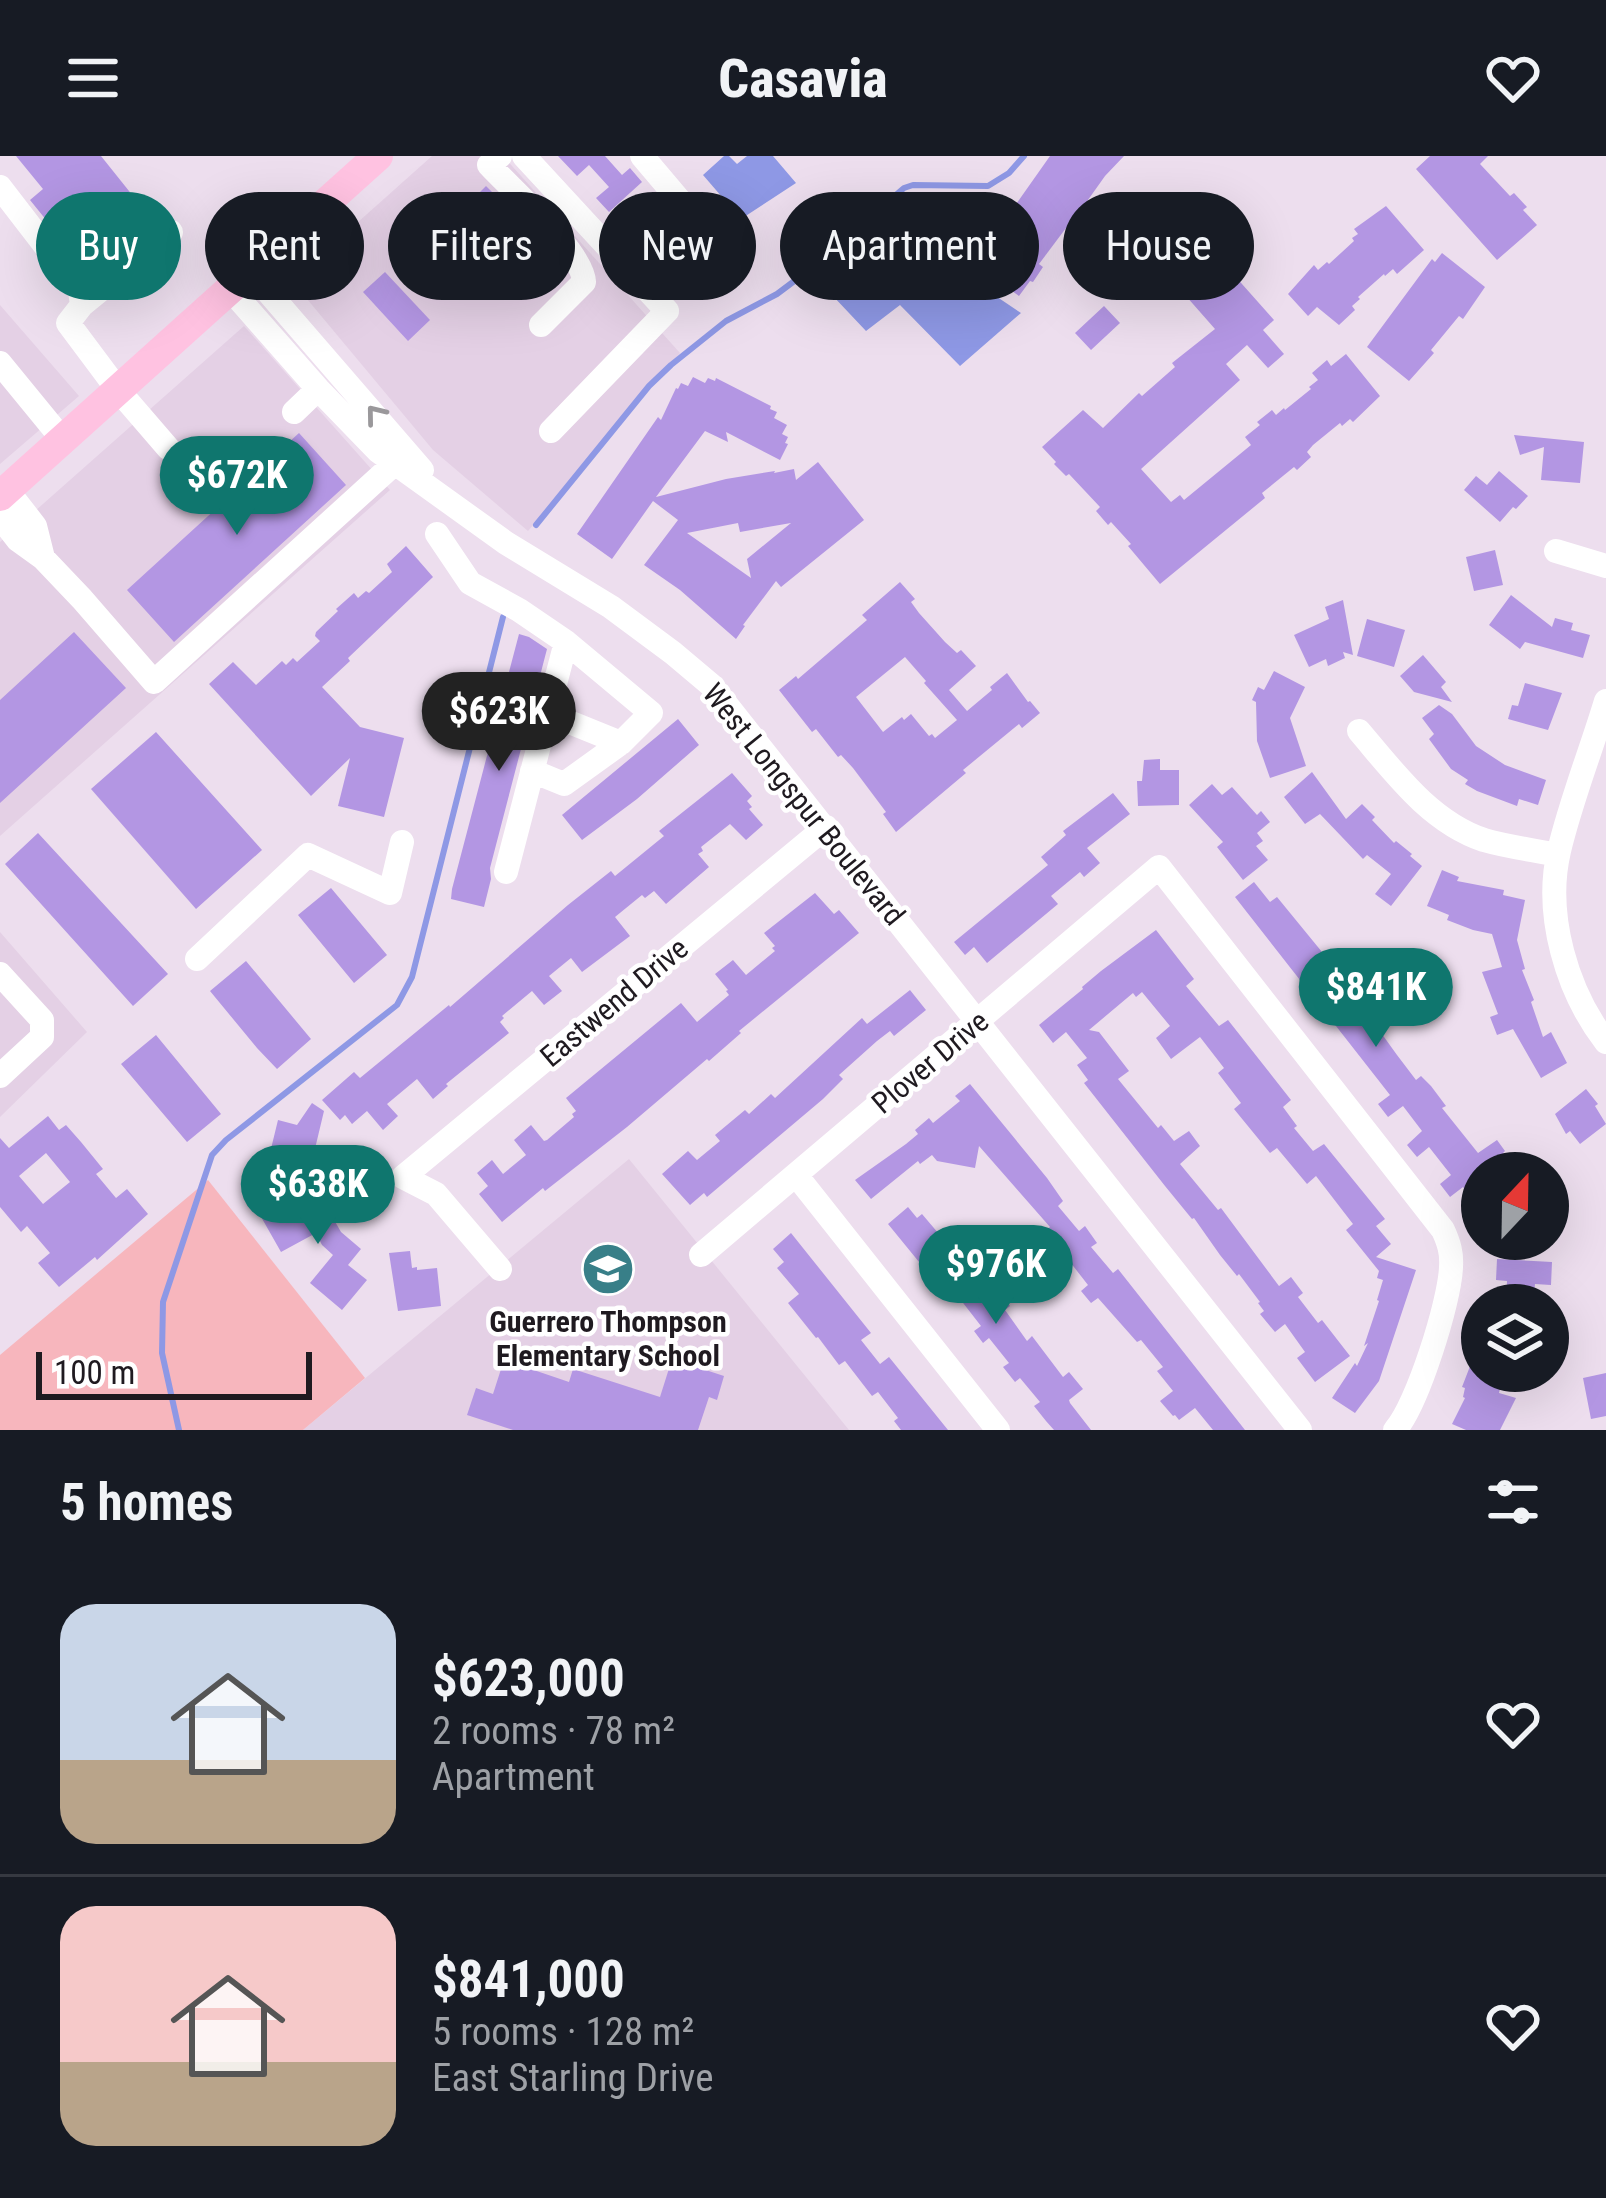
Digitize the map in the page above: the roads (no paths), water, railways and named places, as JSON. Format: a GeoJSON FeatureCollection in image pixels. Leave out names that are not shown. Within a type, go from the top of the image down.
{"type":"FeatureCollection","features":[{"type":"Feature","properties":{"kind":"main road"},"geometry":{"type":"LineString","coordinates":[[338,192],[378,156]]}},
{"type":"Feature","properties":{"kind":"main road"},"geometry":{"type":"LineString","coordinates":[[2,501],[218,300]]}},
{"type":"Feature","properties":{"kind":"street"},"geometry":{"type":"LineString","coordinates":[[524,156],[667,311],[551,431]]}},
{"type":"Feature","properties":{"kind":"street"},"geometry":{"type":"LineString","coordinates":[[642,156],[672,192]]}},
{"type":"Feature","properties":{"kind":"street"},"geometry":{"type":"LineString","coordinates":[[495,161],[584,271],[584,283],[541,325]]}},
{"type":"Feature","properties":{"kind":"street"},"geometry":{"type":"LineString","coordinates":[[0,187],[80,291],[82,305]]}},
{"type":"Feature","properties":{"kind":"street"},"geometry":{"type":"LineString","coordinates":[[88,300],[68,323],[168,448]]}},
{"type":"Feature","properties":{"kind":"street","name":"West Longspur Boulevard"},"geometry":{"type":"LineString","coordinates":[[254,300],[318,389],[378,451],[520,552],[610,608],[711,686],[1300,1430]]}},
{"type":"Feature","properties":{"kind":"street","name":"West Longspur Boulevard"},"geometry":{"type":"LineString","coordinates":[[259,300],[452,502]]}},
{"type":"Feature","properties":{"kind":"street"},"geometry":{"type":"LineString","coordinates":[[0,363],[63,440]]}},
{"type":"Feature","properties":{"kind":"street"},"geometry":{"type":"LineString","coordinates":[[293,412],[318,389]]}},
{"type":"Feature","properties":{"kind":"street"},"geometry":{"type":"LineString","coordinates":[[2,501],[35,526],[43,558],[154,682],[395,463]]}},
{"type":"Feature","properties":{"kind":"street"},"geometry":{"type":"LineString","coordinates":[[437,534],[470,583],[566,642],[652,713],[621,743],[564,784],[532,771]]}},
{"type":"Feature","properties":{"kind":"street"},"geometry":{"type":"LineString","coordinates":[[1556,551],[1606,566]]}},
{"type":"Feature","properties":{"kind":"street"},"geometry":{"type":"LineString","coordinates":[[506,872],[566,642]]}},
{"type":"Feature","properties":{"kind":"street"},"geometry":{"type":"LineString","coordinates":[[1606,701],[1558,855],[1556,896],[1569,981],[1606,1042]]}},
{"type":"Feature","properties":{"kind":"street"},"geometry":{"type":"LineString","coordinates":[[547,713],[621,743]]}},
{"type":"Feature","properties":{"kind":"street"},"geometry":{"type":"LineString","coordinates":[[1359,731],[1410,791],[1449,822],[1482,839],[1558,855]]}},
{"type":"Feature","properties":{"kind":"street","name":"Eastwend Drive"},"geometry":{"type":"LineString","coordinates":[[500,1269],[436,1195],[403,1177],[826,827]]}},
{"type":"Feature","properties":{"kind":"street"},"geometry":{"type":"LineString","coordinates":[[197,959],[308,855],[390,893],[402,842]]}},
{"type":"Feature","properties":{"kind":"street","name":"Plover Drive"},"geometry":{"type":"LineString","coordinates":[[701,1255],[1159,867],[1433,1214],[1450,1247],[1448,1291],[1419,1387],[1395,1430]]}},
{"type":"Feature","properties":{"kind":"street"},"geometry":{"type":"LineString","coordinates":[[0,974],[42,1020],[41,1036],[0,1076]]}},
{"type":"Feature","properties":{"kind":"street"},"geometry":{"type":"LineString","coordinates":[[796,1175],[998,1430]]}},
{"type":"Feature","properties":{"kind":"water"},"geometry":{"type":"Polygon","coordinates":[[[724,156],[737,164],[747,156],[773,156],[796,183],[756,209],[756,192],[718,192],[703,175],[724,156]]]}},
{"type":"Feature","properties":{"kind":"water"},"geometry":{"type":"Polygon","coordinates":[[[837,300],[1002,300],[1021,313],[960,366],[900,305],[866,331],[837,300]]]}},
{"type":"Feature","properties":{"kind":"waterway"},"geometry":{"type":"LineString","coordinates":[[536,525],[649,386],[726,321],[777,294],[904,188],[988,186],[1024,156]]}},
{"type":"Feature","properties":{"kind":"waterway"},"geometry":{"type":"LineString","coordinates":[[179,1430],[162,1353],[163,1302],[212,1155],[397,1005],[412,977],[503,617]]}},
{"type":"Feature","properties":{"kind":"place","name":"Guerrero Thompson Elementary School"},"geometry":{"type":"Point","coordinates":[608,1269]}}]}
